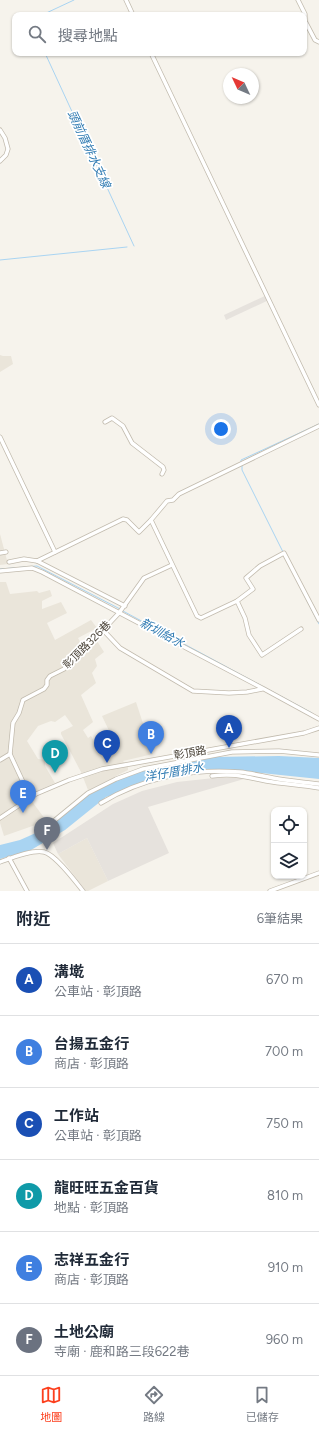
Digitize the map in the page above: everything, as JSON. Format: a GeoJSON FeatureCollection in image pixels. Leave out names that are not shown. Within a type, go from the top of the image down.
{"type":"FeatureCollection","features":[{"type":"Feature","properties":{"kind":"street"},"geometry":{"type":"LineString","coordinates":[[126,0],[132,12]]}},
{"type":"Feature","properties":{"kind":"street"},"geometry":{"type":"LineString","coordinates":[[298,0],[304,12]]}},
{"type":"Feature","properties":{"kind":"street"},"geometry":{"type":"LineString","coordinates":[[307,25],[315,40],[319,42]]}},
{"type":"Feature","properties":{"kind":"street"},"geometry":{"type":"LineString","coordinates":[[152,56],[319,405]]}},
{"type":"Feature","properties":{"kind":"street"},"geometry":{"type":"LineString","coordinates":[[0,130],[5,138],[8,149],[6,155],[0,162]]}},
{"type":"Feature","properties":{"kind":"street"},"geometry":{"type":"LineString","coordinates":[[105,422],[112,418],[123,426],[132,443],[163,467],[164,470],[162,474]]}},
{"type":"Feature","properties":{"kind":"street"},"geometry":{"type":"LineString","coordinates":[[37,560],[123,519],[127,520],[139,532],[167,501],[174,500],[178,494],[319,426]]}},
{"type":"Feature","properties":{"kind":"street"},"geometry":{"type":"LineString","coordinates":[[0,437],[55,552]]}},
{"type":"Feature","properties":{"kind":"street"},"geometry":{"type":"LineString","coordinates":[[151,520],[197,616],[201,618],[237,601],[254,589],[246,578],[260,566],[284,553],[319,620]]}},
{"type":"Feature","properties":{"kind":"street"},"geometry":{"type":"LineString","coordinates":[[0,553],[6,552]]}},
{"type":"Feature","properties":{"kind":"street"},"geometry":{"type":"LineString","coordinates":[[9,562],[24,559],[37,560],[122,610],[319,720]]}},
{"type":"Feature","properties":{"kind":"street","name":"彰頂路326巷"},"geometry":{"type":"LineString","coordinates":[[10,754],[13,723],[19,713],[23,700],[44,689],[50,676],[64,669],[72,657],[103,630],[122,610],[144,578],[172,565]]}},
{"type":"Feature","properties":{"kind":"street"},"geometry":{"type":"LineString","coordinates":[[0,571],[32,568],[36,569],[122,610]]}},
{"type":"Feature","properties":{"kind":"street"},"geometry":{"type":"LineString","coordinates":[[237,601],[245,618],[249,634],[262,655],[301,629]]}},
{"type":"Feature","properties":{"kind":"street"},"geometry":{"type":"LineString","coordinates":[[103,630],[120,648],[193,691],[246,692],[264,689]]}},
{"type":"Feature","properties":{"kind":"street","name":"彰頂路"},"geometry":{"type":"LineString","coordinates":[[0,818],[30,797],[102,768],[122,764],[139,763],[304,733],[319,728]]}},
{"type":"Feature","properties":{"kind":"street"},"geometry":{"type":"LineString","coordinates":[[54,820],[88,793],[142,768],[232,752],[279,752],[319,755]]}},
{"type":"Feature","properties":{"kind":"street"},"geometry":{"type":"LineString","coordinates":[[0,760],[10,754],[30,797]]}},
{"type":"Feature","properties":{"kind":"street"},"geometry":{"type":"LineString","coordinates":[[101,803],[143,783],[180,774],[216,771],[241,772],[319,784]]}},
{"type":"Feature","properties":{"kind":"street"},"geometry":{"type":"LineString","coordinates":[[212,776],[231,774],[266,781],[319,788]]}},
{"type":"Feature","properties":{"kind":"street"},"geometry":{"type":"LineString","coordinates":[[0,862],[9,858],[37,851],[43,851],[53,856],[83,891]]}},
{"type":"Feature","properties":{"kind":"street"},"geometry":{"type":"LineString","coordinates":[[9,858],[27,891]]}},
{"type":"Feature","properties":{"kind":"street"},"geometry":{"type":"LineString","coordinates":[[270,891],[319,873]]}},
{"type":"Feature","properties":{"kind":"shaded area"},"geometry":{"type":"Polygon","coordinates":[[[267,295],[269,300],[226,320],[224,315],[267,295]]]}},
{"type":"Feature","properties":{"kind":"shaded area"},"geometry":{"type":"Polygon","coordinates":[[[0,355],[11,356],[13,364],[0,372],[0,355]]]}},
{"type":"Feature","properties":{"kind":"shaded area"},"geometry":{"type":"Polygon","coordinates":[[[0,534],[8,564],[0,565],[0,534]]]}},
{"type":"Feature","properties":{"kind":"shaded area"},"geometry":{"type":"Polygon","coordinates":[[[0,582],[6,582],[10,594],[37,591],[39,593],[50,590],[52,596],[42,601],[42,609],[61,602],[67,613],[47,623],[55,640],[91,620],[97,628],[78,638],[85,651],[97,641],[104,652],[95,659],[97,666],[92,673],[96,683],[81,695],[93,722],[83,730],[88,738],[91,736],[99,750],[114,741],[102,716],[136,702],[153,754],[123,761],[128,767],[128,770],[88,790],[81,772],[61,734],[61,732],[73,726],[65,715],[55,722],[51,721],[38,726],[27,741],[38,759],[45,760],[45,766],[55,783],[28,796],[45,819],[41,823],[4,836],[0,823],[0,582]]]}},
{"type":"Feature","properties":{"kind":"shaded area"},"geometry":{"type":"Polygon","coordinates":[[[214,778],[244,779],[148,807],[169,853],[108,881],[87,838],[58,854],[53,843],[113,804],[142,791],[177,782],[214,778]]]}},
{"type":"Feature","properties":{"kind":"shaded area"},"geometry":{"type":"Polygon","coordinates":[[[87,838],[108,881],[86,891],[58,854],[87,838]]]}},
{"type":"Feature","properties":{"kind":"water","name":"洋仔厝排水"},"geometry":{"type":"Polygon","coordinates":[[[279,756],[319,758],[319,779],[241,771],[180,774],[106,797],[65,830],[31,850],[0,859],[0,845],[20,840],[38,832],[55,821],[89,794],[117,779],[142,770],[215,757],[279,756]]]}},
{"type":"Feature","properties":{"kind":"waterway","name":"頭前厝排水支線"},"geometry":{"type":"LineString","coordinates":[[48,12],[74,0]]}},
{"type":"Feature","properties":{"kind":"waterway","name":"頭前厝排水支線"},"geometry":{"type":"LineString","coordinates":[[46,56],[134,246]]}},
{"type":"Feature","properties":{"kind":"waterway","name":"頭前厝排水支線"},"geometry":{"type":"LineString","coordinates":[[0,260],[127,247]]}},
{"type":"Feature","properties":{"kind":"waterway"},"geometry":{"type":"LineString","coordinates":[[241,462],[241,460],[319,424]]}},
{"type":"Feature","properties":{"kind":"waterway"},"geometry":{"type":"LineString","coordinates":[[242,465],[242,470],[283,552]]}},
{"type":"Feature","properties":{"kind":"waterway","name":"新圳給水"},"geometry":{"type":"LineString","coordinates":[[0,569],[37,566],[120,609]]}},
{"type":"Feature","properties":{"kind":"waterway"},"geometry":{"type":"LineString","coordinates":[[301,589],[319,624]]}},
{"type":"Feature","properties":{"kind":"waterway","name":"新圳給水"},"geometry":{"type":"LineString","coordinates":[[123,611],[312,713]]}},
{"type":"Feature","properties":{"kind":"place","name":"溝墘"},"geometry":{"type":"Point","coordinates":[229,748]}},
{"type":"Feature","properties":{"kind":"place","name":"台揚五金行"},"geometry":{"type":"Point","coordinates":[151,754]}},
{"type":"Feature","properties":{"kind":"place","name":"工作站"},"geometry":{"type":"Point","coordinates":[107,763]}},
{"type":"Feature","properties":{"kind":"place","name":"龍旺旺五金百貨"},"geometry":{"type":"Point","coordinates":[55,773]}},
{"type":"Feature","properties":{"kind":"place","name":"志祥五金行"},"geometry":{"type":"Point","coordinates":[23,813]}},
{"type":"Feature","properties":{"kind":"place","name":"土地公廟"},"geometry":{"type":"Point","coordinates":[47,850]}}]}
